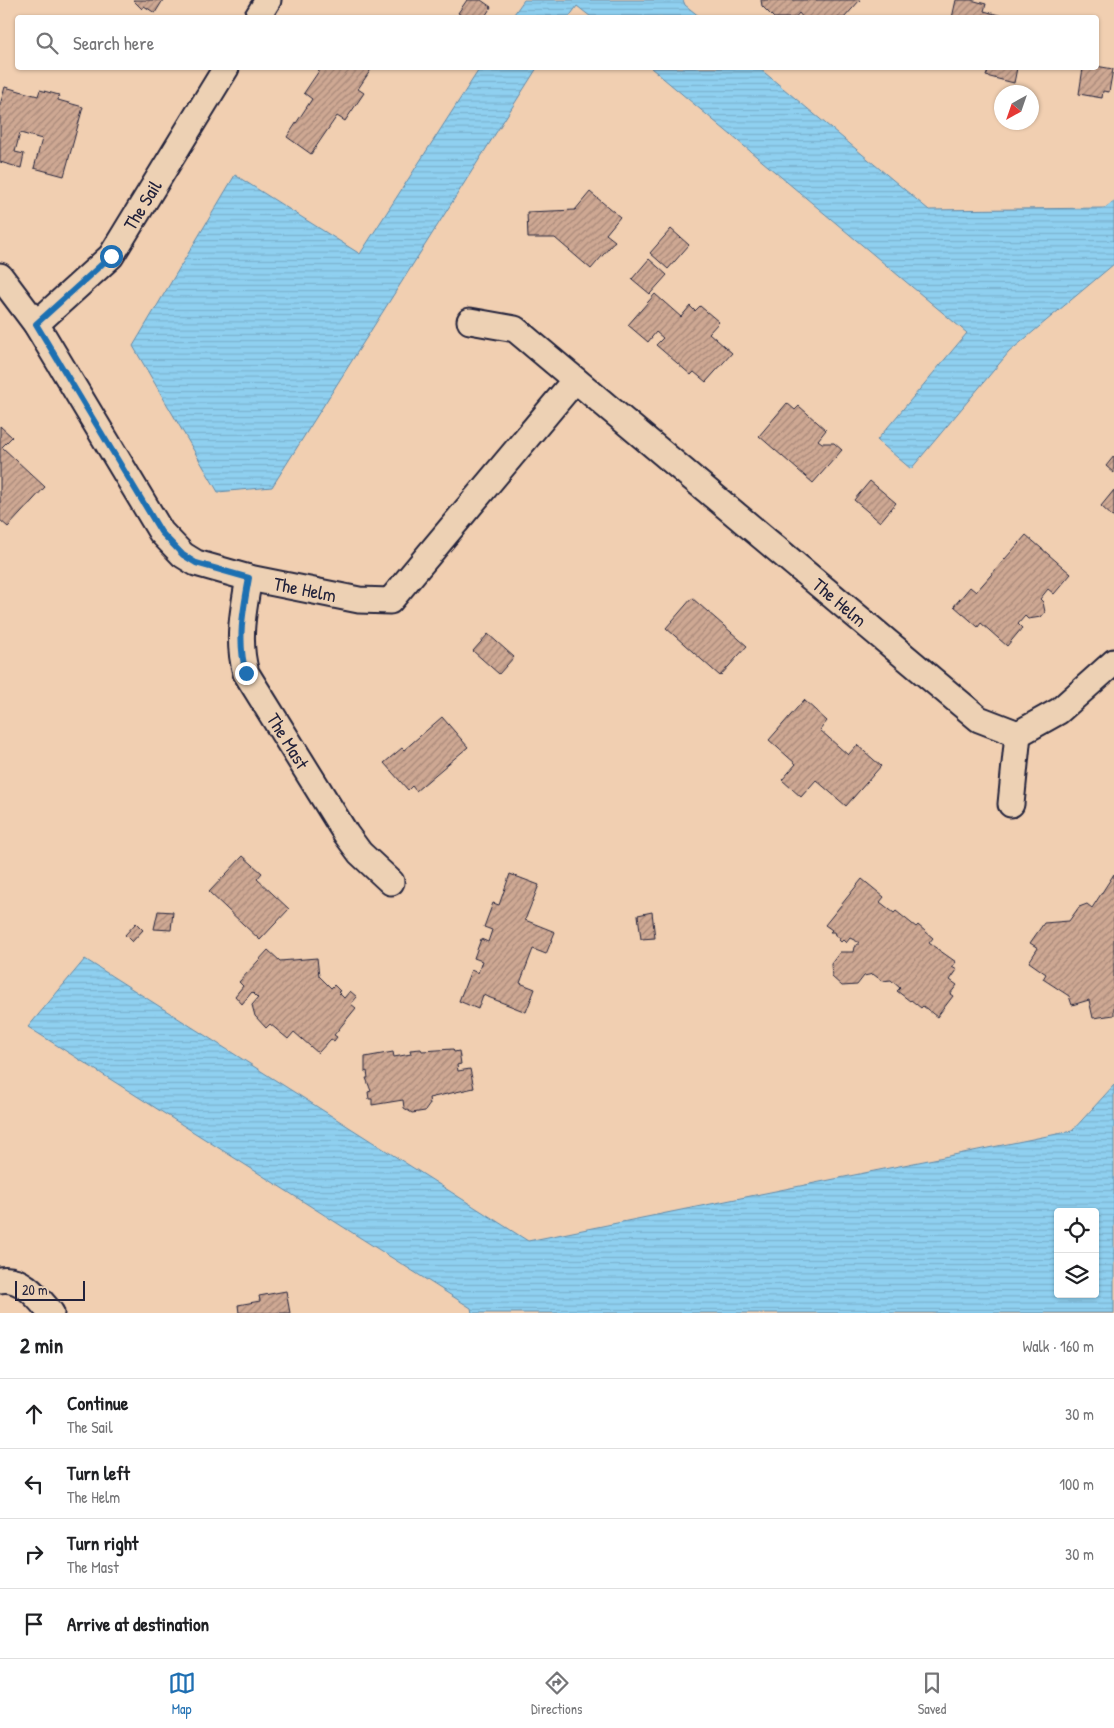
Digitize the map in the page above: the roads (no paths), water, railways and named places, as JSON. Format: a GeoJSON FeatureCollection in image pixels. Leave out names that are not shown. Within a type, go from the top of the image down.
{"type":"FeatureCollection","features":[{"type":"Feature","properties":{"kind":"street"},"geometry":{"type":"LineString","coordinates":[[259,15],[268,0]]}},
{"type":"Feature","properties":{"kind":"street","name":"The Sail"},"geometry":{"type":"LineString","coordinates":[[36,324],[111,256],[225,70]]}},
{"type":"Feature","properties":{"kind":"street","name":"The Helm"},"geometry":{"type":"LineString","coordinates":[[0,276],[36,324],[161,532],[183,555],[196,563],[249,578],[359,600],[390,601],[575,380]]}},
{"type":"Feature","properties":{"kind":"street","name":"The Helm"},"geometry":{"type":"LineString","coordinates":[[470,321],[515,330],[979,719],[1018,734]]}},
{"type":"Feature","properties":{"kind":"street","name":"The Mast"},"geometry":{"type":"LineString","coordinates":[[249,578],[241,624],[241,655],[246,673],[346,834],[360,853],[391,882]]}},
{"type":"Feature","properties":{"kind":"street"},"geometry":{"type":"LineString","coordinates":[[1011,804],[1018,734],[1059,711],[1114,662]]}},
{"type":"Feature","properties":{"kind":"street"},"geometry":{"type":"LineString","coordinates":[[0,1280],[6,1279],[32,1290],[50,1313]]}},
{"type":"Feature","properties":{"kind":"water"},"geometry":{"type":"Polygon","coordinates":[[[524,0],[683,0],[685,5],[698,15],[588,15],[577,6],[570,15],[513,15],[524,0]]]}},
{"type":"Feature","properties":{"kind":"water"},"geometry":{"type":"Polygon","coordinates":[[[479,70],[536,70],[272,487],[218,492],[133,346],[235,175],[360,254],[479,70]]]}},
{"type":"Feature","properties":{"kind":"water"},"geometry":{"type":"Polygon","coordinates":[[[653,70],[761,70],[929,210],[1105,208],[1114,201],[1114,264],[1009,352],[911,469],[877,440],[967,333],[653,70]]]}},
{"type":"Feature","properties":{"kind":"water"},"geometry":{"type":"Polygon","coordinates":[[[85,959],[528,1241],[1072,1131],[1114,1085],[1114,1313],[472,1313],[471,1308],[28,1027],[85,959]]]}}]}
